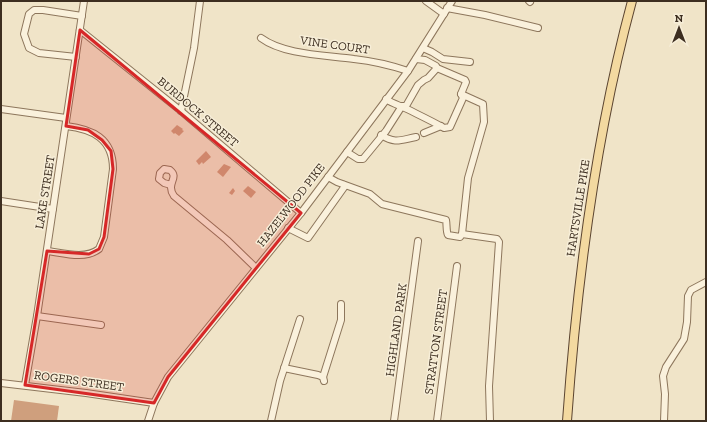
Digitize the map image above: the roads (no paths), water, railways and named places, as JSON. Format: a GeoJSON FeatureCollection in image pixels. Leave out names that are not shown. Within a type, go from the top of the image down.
{"type":"FeatureCollection","features":[{"type":"Feature","properties":{"kind":"main road","name":"HARTSVILLE PIKE"},"geometry":{"type":"LineString","coordinates":[[567,421],[582,264],[594,179],[619,49],[632,1]]}},
{"type":"Feature","properties":{"kind":"street","name":"LAKE STREET"},"geometry":{"type":"LineString","coordinates":[[25,385],[47,251],[84,1]]}},
{"type":"Feature","properties":{"kind":"street"},"geometry":{"type":"LineString","coordinates":[[181,111],[194,48],[200,1]]}},
{"type":"Feature","properties":{"kind":"street"},"geometry":{"type":"LineString","coordinates":[[426,1],[446,11],[485,15],[538,28]]}},
{"type":"Feature","properties":{"kind":"street","name":"HAZELWOOD PIKE"},"geometry":{"type":"LineString","coordinates":[[148,421],[154,403],[168,376],[301,213],[408,71],[452,1]]}},
{"type":"Feature","properties":{"kind":"street"},"geometry":{"type":"LineString","coordinates":[[76,58],[39,53],[29,48],[24,34],[28,14],[34,10],[82,16]]}},
{"type":"Feature","properties":{"kind":"street","name":"BURDOCK STREET"},"geometry":{"type":"LineString","coordinates":[[80,30],[181,111],[301,213]]}},
{"type":"Feature","properties":{"kind":"street","name":"VINE COURT"},"geometry":{"type":"LineString","coordinates":[[261,38],[270,44],[297,52],[388,64],[408,71]]}},
{"type":"Feature","properties":{"kind":"street"},"geometry":{"type":"LineString","coordinates":[[423,48],[443,59],[470,62]]}},
{"type":"Feature","properties":{"kind":"street"},"geometry":{"type":"LineString","coordinates":[[416,59],[425,60],[437,68],[465,80],[466,82],[460,94]]}},
{"type":"Feature","properties":{"kind":"street"},"geometry":{"type":"LineString","coordinates":[[386,99],[396,106],[406,106],[418,85],[428,78],[437,68]]}},
{"type":"Feature","properties":{"kind":"street"},"geometry":{"type":"LineString","coordinates":[[402,106],[444,128],[450,127],[463,98],[460,94]]}},
{"type":"Feature","properties":{"kind":"street"},"geometry":{"type":"LineString","coordinates":[[460,94],[483,104],[484,113],[484,122],[468,178],[462,234]]}},
{"type":"Feature","properties":{"kind":"street"},"geometry":{"type":"LineString","coordinates":[[346,152],[358,159],[363,159],[381,135],[386,131],[402,106]]}},
{"type":"Feature","properties":{"kind":"street"},"geometry":{"type":"LineString","coordinates":[[1,109],[66,118]]}},
{"type":"Feature","properties":{"kind":"street"},"geometry":{"type":"LineString","coordinates":[[47,251],[80,255],[89,254],[99,249],[104,237],[113,168],[111,151],[102,140],[88,130],[66,126]]}},
{"type":"Feature","properties":{"kind":"street"},"geometry":{"type":"LineString","coordinates":[[424,133],[441,126]]}},
{"type":"Feature","properties":{"kind":"street"},"geometry":{"type":"LineString","coordinates":[[381,135],[391,141],[416,137]]}},
{"type":"Feature","properties":{"kind":"street"},"geometry":{"type":"LineString","coordinates":[[328,177],[344,185],[370,194],[382,204],[446,220],[448,235],[460,237],[462,234],[497,239],[499,242],[489,386],[490,421]]}},
{"type":"Feature","properties":{"kind":"street"},"geometry":{"type":"LineString","coordinates":[[170,185],[174,196],[222,235],[256,268]]}},
{"type":"Feature","properties":{"kind":"street"},"geometry":{"type":"LineString","coordinates":[[288,228],[308,238],[345,186],[344,185]]}},
{"type":"Feature","properties":{"kind":"street"},"geometry":{"type":"LineString","coordinates":[[1,201],[53,209]]}},
{"type":"Feature","properties":{"kind":"street","name":"HIGHLAND PARK"},"geometry":{"type":"LineString","coordinates":[[394,421],[418,241]]}},
{"type":"Feature","properties":{"kind":"street","name":"STRATTON STREET"},"geometry":{"type":"LineString","coordinates":[[437,421],[457,266]]}},
{"type":"Feature","properties":{"kind":"street"},"geometry":{"type":"LineString","coordinates":[[664,421],[665,402],[663,376],[666,367],[684,339],[687,322],[688,296],[691,290],[706,282]]}},
{"type":"Feature","properties":{"kind":"street"},"geometry":{"type":"LineString","coordinates":[[284,368],[323,379],[341,320],[341,304]]}},
{"type":"Feature","properties":{"kind":"street"},"geometry":{"type":"LineString","coordinates":[[37,316],[101,325]]}},
{"type":"Feature","properties":{"kind":"street"},"geometry":{"type":"LineString","coordinates":[[271,421],[280,381],[300,319]]}},
{"type":"Feature","properties":{"kind":"street","name":"ROGERS STREET"},"geometry":{"type":"LineString","coordinates":[[1,383],[154,403]]}}]}
